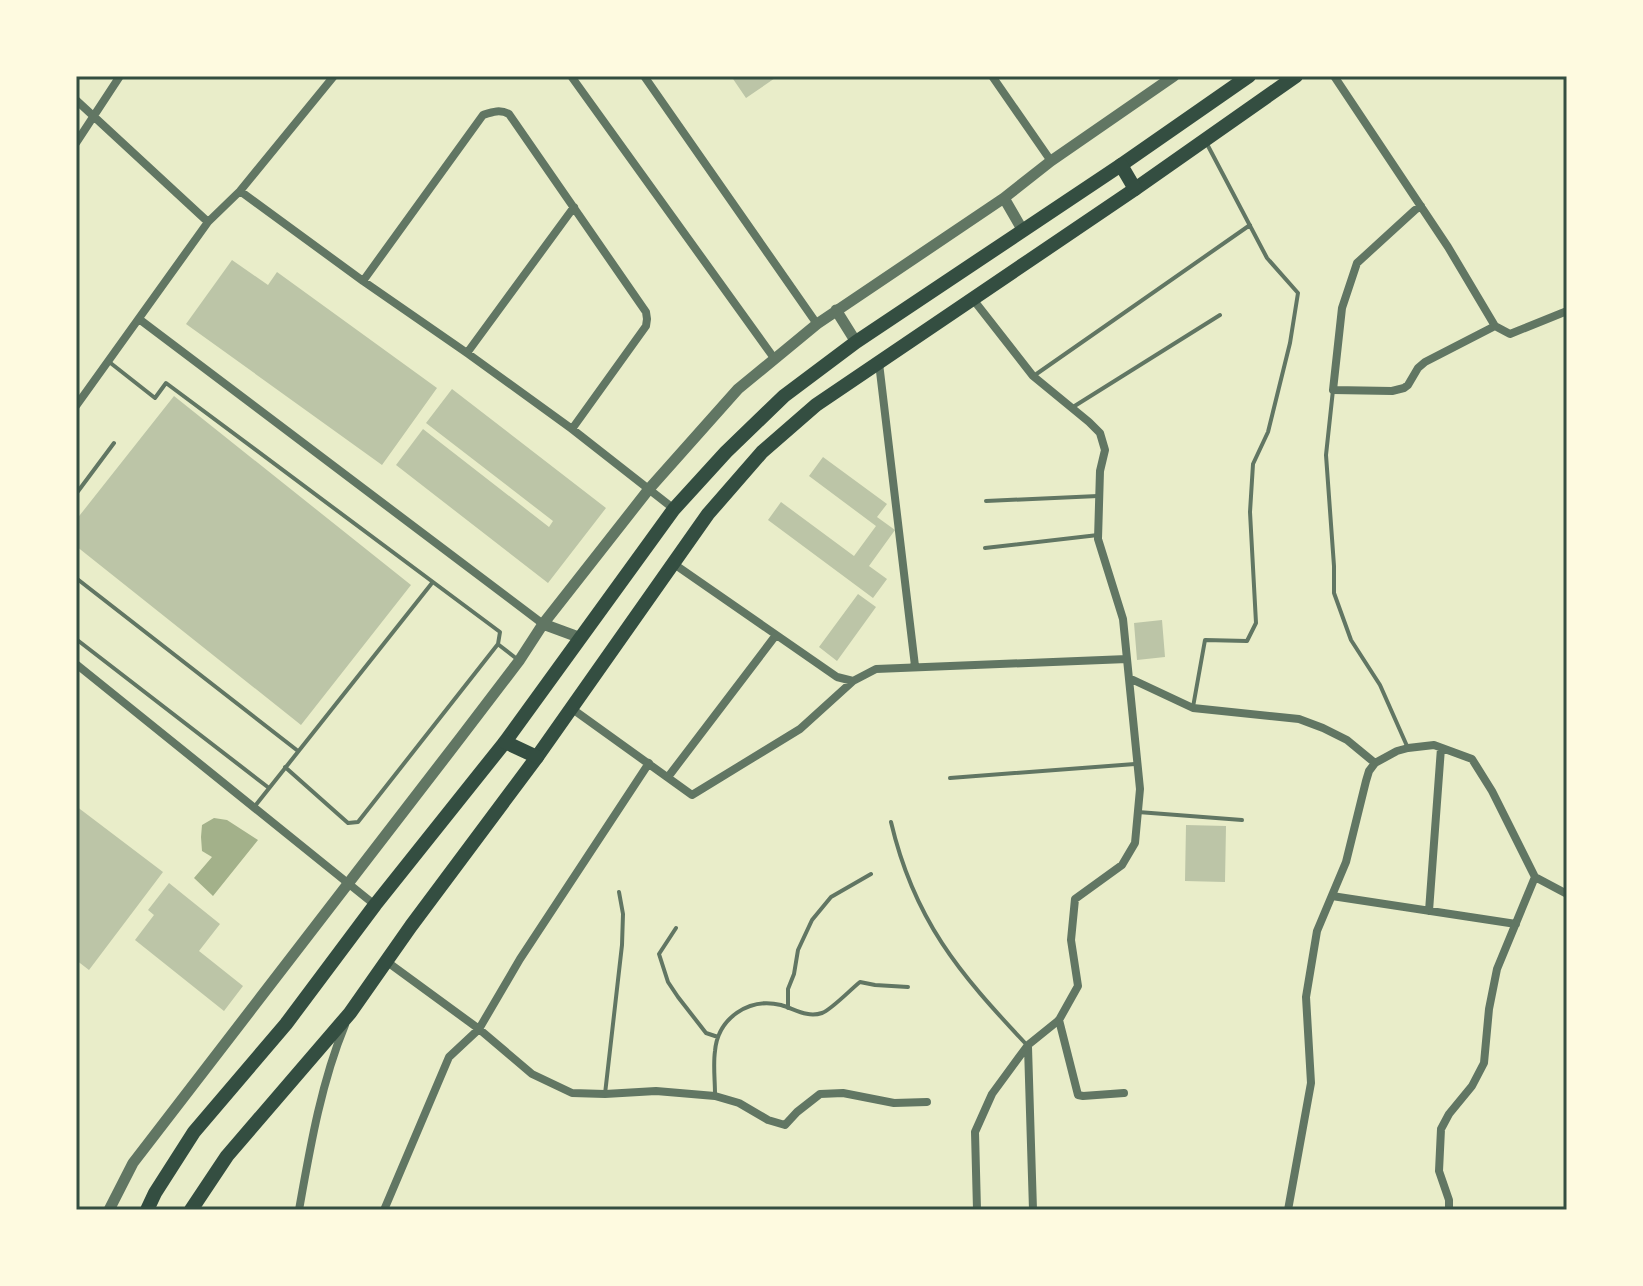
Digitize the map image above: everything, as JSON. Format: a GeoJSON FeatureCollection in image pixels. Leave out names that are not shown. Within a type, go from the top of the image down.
{"type":"FeatureCollection","features":[{"type":"Feature","properties":{"kind":"main road"},"geometry":{"type":"LineString","coordinates":[[147,1210],[194,1132],[286,1024],[375,905],[505,742],[674,509],[726,452],[784,396],[856,342],[1249,76]]}},
{"type":"Feature","properties":{"kind":"main road"},"geometry":{"type":"LineString","coordinates":[[191,1210],[227,1156],[350,1013],[537,757],[708,514],[762,452],[816,405],[1296,76]]}},
{"type":"Feature","properties":{"kind":"main road"},"geometry":{"type":"LineString","coordinates":[[1121,165],[1135,189]]}},
{"type":"Feature","properties":{"kind":"main road"},"geometry":{"type":"LineString","coordinates":[[505,742],[537,757]]}},
{"type":"Feature","properties":{"kind":"street"},"geometry":{"type":"LineString","coordinates":[[76,143],[120,76]]}},
{"type":"Feature","properties":{"kind":"street"},"geometry":{"type":"LineString","coordinates":[[76,406],[208,222],[240,191],[334,76]]}},
{"type":"Feature","properties":{"kind":"street"},"geometry":{"type":"LineString","coordinates":[[571,76],[774,358]]}},
{"type":"Feature","properties":{"kind":"street"},"geometry":{"type":"LineString","coordinates":[[992,76],[1051,161]]}},
{"type":"Feature","properties":{"kind":"street"},"geometry":{"type":"LineString","coordinates":[[109,1210],[133,1163],[519,661],[543,624],[649,489],[738,389],[836,310],[1004,198],[1051,161],[1174,76]]}},
{"type":"Feature","properties":{"kind":"street"},"geometry":{"type":"LineString","coordinates":[[1334,76],[1448,247],[1495,326],[1510,334],[1567,311]]}},
{"type":"Feature","properties":{"kind":"street"},"geometry":{"type":"LineString","coordinates":[[646,77],[817,324]]}},
{"type":"Feature","properties":{"kind":"street"},"geometry":{"type":"LineString","coordinates":[[76,100],[208,222]]}},
{"type":"Feature","properties":{"kind":"street"},"geometry":{"type":"LineString","coordinates":[[363,281],[483,115],[504,111],[509,114],[643,306],[647,319],[642,332],[572,429]]}},
{"type":"Feature","properties":{"kind":"street"},"geometry":{"type":"LineString","coordinates":[[240,191],[572,429],[674,509]]}},
{"type":"Feature","properties":{"kind":"street"},"geometry":{"type":"LineString","coordinates":[[1004,198],[1023,231]]}},
{"type":"Feature","properties":{"kind":"street"},"geometry":{"type":"LineString","coordinates":[[1421,206],[1357,263],[1342,308],[1333,390],[1392,391],[1404,388],[1425,362],[1495,326]]}},
{"type":"Feature","properties":{"kind":"street"},"geometry":{"type":"LineString","coordinates":[[467,353],[574,207]]}},
{"type":"Feature","properties":{"kind":"street"},"geometry":{"type":"LineString","coordinates":[[972,298],[1033,376],[1100,433],[1105,450],[1100,471],[1098,539],[1123,619],[1140,789],[1135,843],[1122,865],[1075,899],[1071,940],[1078,986],[1059,1020],[1028,1045],[992,1094],[975,1132],[977,1210]]}},
{"type":"Feature","properties":{"kind":"street"},"geometry":{"type":"LineString","coordinates":[[836,310],[856,342]]}},
{"type":"Feature","properties":{"kind":"street"},"geometry":{"type":"LineString","coordinates":[[139,319],[543,624],[581,638]]}},
{"type":"Feature","properties":{"kind":"street"},"geometry":{"type":"LineString","coordinates":[[879,362],[915,666]]}},
{"type":"Feature","properties":{"kind":"street"},"geometry":{"type":"LineString","coordinates":[[674,564],[837,677],[853,681]]}},
{"type":"Feature","properties":{"kind":"street"},"geometry":{"type":"LineString","coordinates":[[668,777],[776,635]]}},
{"type":"Feature","properties":{"kind":"street"},"geometry":{"type":"LineString","coordinates":[[571,708],[692,795],[800,729],[853,681],[876,669],[1127,659]]}},
{"type":"Feature","properties":{"kind":"street"},"geometry":{"type":"LineString","coordinates":[[76,664],[375,905]]}},
{"type":"Feature","properties":{"kind":"street"},"geometry":{"type":"LineString","coordinates":[[1129,678],[1193,708],[1299,719],[1347,740],[1375,763]]}},
{"type":"Feature","properties":{"kind":"street"},"geometry":{"type":"LineString","coordinates":[[1288,1210],[1311,1083],[1306,997],[1317,931],[1346,862],[1369,771],[1375,763],[1397,751],[1434,745],[1472,759],[1492,791],[1535,877],[1567,894]]}},
{"type":"Feature","properties":{"kind":"street"},"geometry":{"type":"LineString","coordinates":[[1429,911],[1441,748]]}},
{"type":"Feature","properties":{"kind":"street"},"geometry":{"type":"LineString","coordinates":[[384,1210],[449,1057],[479,1029],[520,959],[649,763]]}},
{"type":"Feature","properties":{"kind":"street"},"geometry":{"type":"LineString","coordinates":[[1449,1210],[1449,1200],[1439,1171],[1441,1129],[1472,1086],[1484,1063],[1492,987],[1535,877]]}},
{"type":"Feature","properties":{"kind":"street"},"geometry":{"type":"LineString","coordinates":[[1332,896],[1516,924]]}},
{"type":"Feature","properties":{"kind":"street"},"geometry":{"type":"LineString","coordinates":[[386,961],[479,1029],[532,1074],[572,1093],[656,1091],[715,1096],[739,1103],[768,1120],[785,1125],[820,1094],[843,1093],[894,1103],[927,1102]]}},
{"type":"Feature","properties":{"kind":"street"},"geometry":{"type":"LineString","coordinates":[[299,1210],[312,1140],[335,1047],[350,1013]]}},
{"type":"Feature","properties":{"kind":"street"},"geometry":{"type":"LineString","coordinates":[[1059,1020],[1078,1095],[1124,1093]]}},
{"type":"Feature","properties":{"kind":"street"},"geometry":{"type":"LineString","coordinates":[[1028,1045],[1033,1210]]}},
{"type":"Feature","properties":{"kind":"lane"},"geometry":{"type":"LineString","coordinates":[[1193,708],[1205,640],[1247,641],[1256,623],[1250,512],[1253,464],[1268,432],[1290,343],[1298,293],[1267,258],[1204,139]]}},
{"type":"Feature","properties":{"kind":"lane"},"geometry":{"type":"LineString","coordinates":[[1033,376],[1250,225]]}},
{"type":"Feature","properties":{"kind":"lane"},"geometry":{"type":"LineString","coordinates":[[1072,408],[1220,315]]}},
{"type":"Feature","properties":{"kind":"lane"},"geometry":{"type":"LineString","coordinates":[[108,361],[155,398],[166,383],[500,632],[498,644],[358,822],[348,823],[285,767]]}},
{"type":"Feature","properties":{"kind":"lane"},"geometry":{"type":"LineString","coordinates":[[1333,390],[1326,455],[1334,593],[1351,640],[1380,685],[1408,748]]}},
{"type":"Feature","properties":{"kind":"lane"},"geometry":{"type":"LineString","coordinates":[[76,494],[114,443]]}},
{"type":"Feature","properties":{"kind":"lane"},"geometry":{"type":"LineString","coordinates":[[986,501],[1100,496]]}},
{"type":"Feature","properties":{"kind":"lane"},"geometry":{"type":"LineString","coordinates":[[985,548],[1098,535]]}},
{"type":"Feature","properties":{"kind":"lane"},"geometry":{"type":"LineString","coordinates":[[76,578],[298,751]]}},
{"type":"Feature","properties":{"kind":"lane"},"geometry":{"type":"LineString","coordinates":[[254,807],[432,583]]}},
{"type":"Feature","properties":{"kind":"lane"},"geometry":{"type":"LineString","coordinates":[[76,639],[269,788]]}},
{"type":"Feature","properties":{"kind":"lane"},"geometry":{"type":"LineString","coordinates":[[498,644],[519,661]]}},
{"type":"Feature","properties":{"kind":"lane"},"geometry":{"type":"LineString","coordinates":[[950,778],[1137,764]]}},
{"type":"Feature","properties":{"kind":"lane"},"geometry":{"type":"LineString","coordinates":[[1138,812],[1242,820]]}},
{"type":"Feature","properties":{"kind":"lane"},"geometry":{"type":"LineString","coordinates":[[891,822],[919,906],[940,942],[980,995],[1028,1045]]}},
{"type":"Feature","properties":{"kind":"lane"},"geometry":{"type":"LineString","coordinates":[[788,1008],[788,989],[798,950],[812,920],[831,897],[871,874]]}},
{"type":"Feature","properties":{"kind":"lane"},"geometry":{"type":"LineString","coordinates":[[605,1094],[622,945],[623,914],[619,892]]}},
{"type":"Feature","properties":{"kind":"lane"},"geometry":{"type":"LineString","coordinates":[[676,928],[659,954],[668,982],[706,1033],[718,1037]]}},
{"type":"Feature","properties":{"kind":"lane"},"geometry":{"type":"LineString","coordinates":[[715,1096],[718,1037],[725,1021],[742,1008],[764,1002],[816,1015],[826,1012],[860,982],[908,987]]}},
{"type":"Feature","properties":{"kind":"shaded area"},"geometry":{"type":"Polygon","coordinates":[[[214,818],[227,820],[258,840],[213,896],[194,878],[212,857],[202,851],[201,837],[202,825],[214,818]]]}},
{"type":"Feature","properties":{"kind":"building"},"geometry":{"type":"Polygon","coordinates":[[[731,76],[778,76],[746,98],[731,76]]]}},
{"type":"Feature","properties":{"kind":"building"},"geometry":{"type":"Polygon","coordinates":[[[232,260],[268,285],[277,272],[437,388],[382,465],[186,324],[232,260]]]}},
{"type":"Feature","properties":{"kind":"building"},"geometry":{"type":"Polygon","coordinates":[[[452,389],[606,508],[548,583],[396,465],[423,429],[549,527],[553,521],[426,423],[452,389]]]}},
{"type":"Feature","properties":{"kind":"building"},"geometry":{"type":"Polygon","coordinates":[[[174,396],[411,585],[301,725],[76,546],[76,520],[174,396]]]}},
{"type":"Feature","properties":{"kind":"building"},"geometry":{"type":"Polygon","coordinates":[[[823,457],[887,504],[877,517],[895,530],[869,566],[887,579],[873,598],[768,520],[781,502],[854,556],[876,526],[809,476],[823,457]]]}},
{"type":"Feature","properties":{"kind":"building"},"geometry":{"type":"Polygon","coordinates":[[[858,594],[876,607],[837,661],[819,647],[858,594]]]}},
{"type":"Feature","properties":{"kind":"building"},"geometry":{"type":"Polygon","coordinates":[[[1162,620],[1165,657],[1137,660],[1134,623],[1162,620]]]}},
{"type":"Feature","properties":{"kind":"building"},"geometry":{"type":"Polygon","coordinates":[[[76,806],[163,872],[89,970],[76,960],[76,806]]]}},
{"type":"Feature","properties":{"kind":"building"},"geometry":{"type":"Polygon","coordinates":[[[1186,825],[1226,826],[1225,882],[1185,881],[1186,825]]]}},
{"type":"Feature","properties":{"kind":"building"},"geometry":{"type":"Polygon","coordinates":[[[169,883],[220,924],[199,951],[243,986],[224,1011],[135,940],[154,915],[148,910],[169,883]]]}}]}
